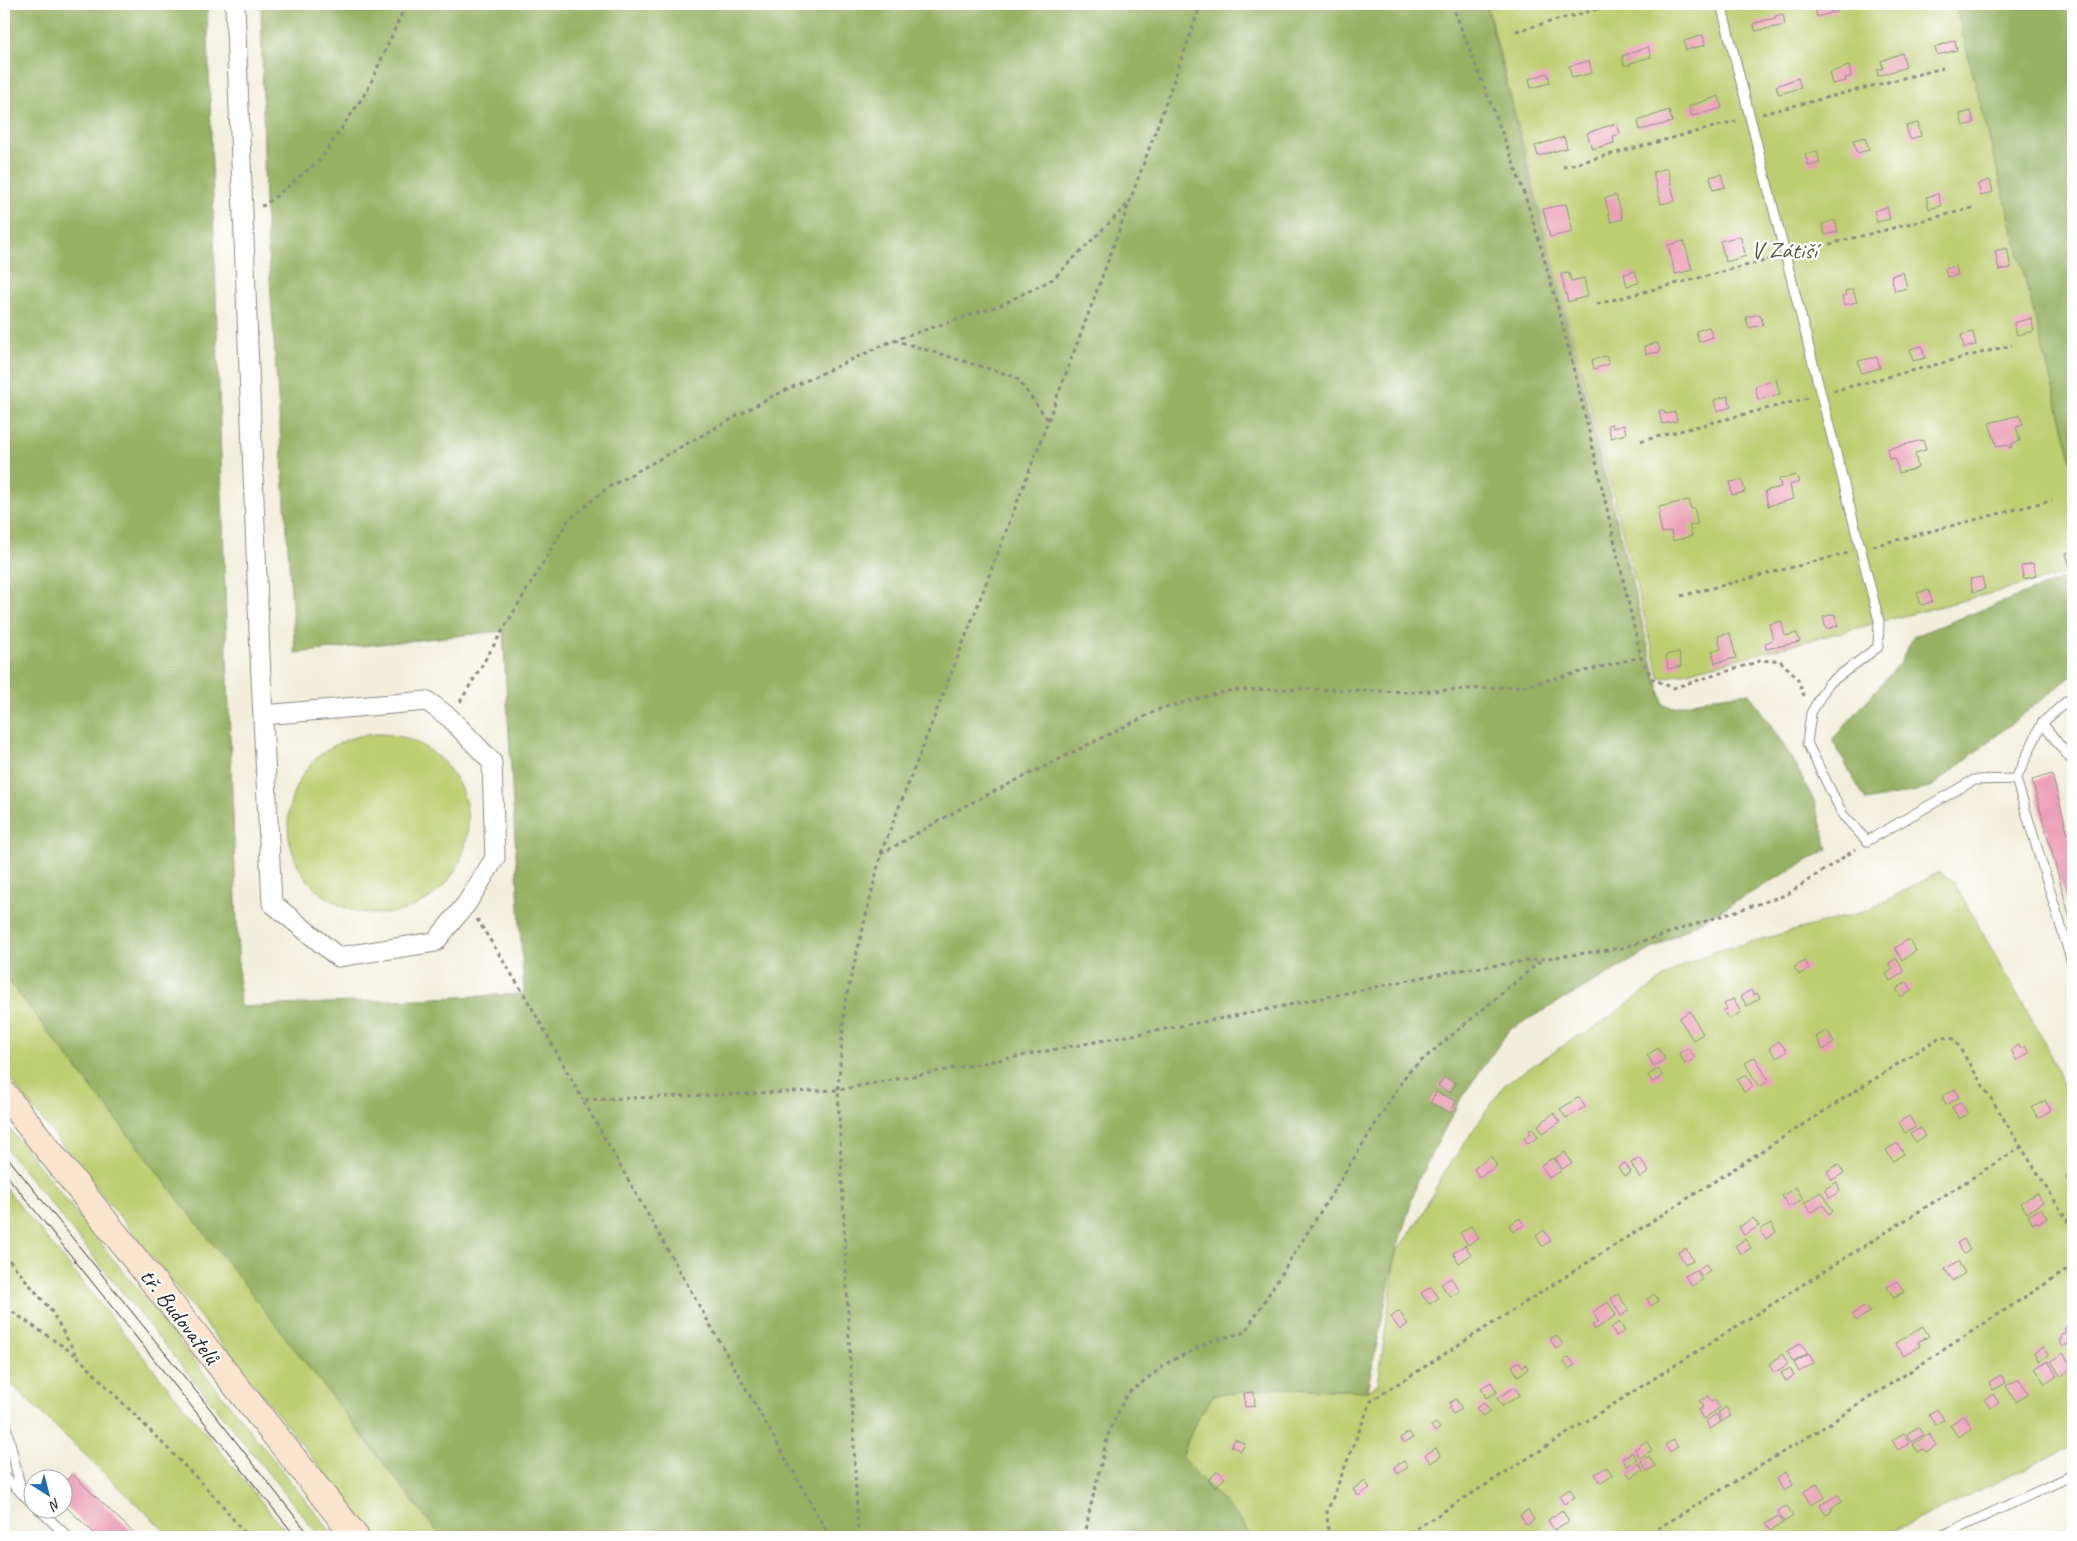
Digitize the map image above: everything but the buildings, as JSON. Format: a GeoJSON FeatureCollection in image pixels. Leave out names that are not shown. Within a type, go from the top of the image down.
{"type":"FeatureCollection","features":[{"type":"Feature","properties":{"kind":"street"},"geometry":{"type":"LineString","coordinates":[[235,4],[263,715],[272,904],[338,957],[436,942],[467,903],[495,858],[492,762],[450,718],[427,701],[263,715]]}},
{"type":"Feature","properties":{"kind":"street","name":"tř. Budovatelů"},"geometry":{"type":"LineString","coordinates":[[4,1094],[356,1537]]}},
{"type":"Feature","properties":{"kind":"lane"},"geometry":{"type":"LineString","coordinates":[[1721,4],[1878,621],[1878,647],[1828,684],[1811,713],[1807,742],[1843,814],[1867,841],[1974,780],[2016,779]]}},
{"type":"Feature","properties":{"kind":"lane"},"geometry":{"type":"LineString","coordinates":[[2073,696],[2042,723],[2016,779],[2073,966]]}},
{"type":"Feature","properties":{"kind":"lane"},"geometry":{"type":"LineString","coordinates":[[2042,723],[2073,762]]}},
{"type":"Feature","properties":{"kind":"lane"},"geometry":{"type":"LineString","coordinates":[[4,1417],[22,1494]]}},
{"type":"Feature","properties":{"kind":"lane"},"geometry":{"type":"LineString","coordinates":[[1939,1537],[2073,1474]]}},
{"type":"Feature","properties":{"kind":"lane"},"geometry":{"type":"LineString","coordinates":[[4,1476],[22,1494]]}},
{"type":"Feature","properties":{"kind":"lane"},"geometry":{"type":"LineString","coordinates":[[48,1518],[68,1537]]}},
{"type":"Feature","properties":{"kind":"path"},"geometry":{"type":"LineString","coordinates":[[243,210],[265,205],[320,160],[367,91],[406,4]]}},
{"type":"Feature","properties":{"kind":"path"},"geometry":{"type":"LineString","coordinates":[[858,1537],[838,1090],[845,1002],[881,854],[1049,421],[1132,200],[1201,4]]}},
{"type":"Feature","properties":{"kind":"path"},"geometry":{"type":"LineString","coordinates":[[1452,4],[1518,175],[1538,238],[1582,404],[1641,657],[1651,678],[1673,688],[1760,661],[1779,660],[1797,677],[1811,713]]}},
{"type":"Feature","properties":{"kind":"path"},"geometry":{"type":"LineString","coordinates":[[1516,31],[1617,4]]}},
{"type":"Feature","properties":{"kind":"path"},"geometry":{"type":"LineString","coordinates":[[450,718],[568,521],[607,488],[773,396],[894,340],[1001,305],[1053,279],[1132,200]]}},
{"type":"Feature","properties":{"kind":"path"},"geometry":{"type":"LineString","coordinates":[[894,340],[1016,377],[1049,421]]}},
{"type":"Feature","properties":{"kind":"path"},"geometry":{"type":"LineString","coordinates":[[881,854],[965,806],[1162,708],[1232,690],[1308,689],[1412,692],[1524,686],[1641,657]]}},
{"type":"Feature","properties":{"kind":"path"},"geometry":{"type":"LineString","coordinates":[[583,1100],[838,1090],[1246,1014],[1454,971],[1622,948],[1786,895],[1867,841]]}},
{"type":"Feature","properties":{"kind":"path"},"geometry":{"type":"LineString","coordinates":[[467,903],[524,994],[830,1537]]}},
{"type":"Feature","properties":{"kind":"path"},"geometry":{"type":"LineString","coordinates":[[1085,1537],[1109,1431],[1126,1394],[1169,1362],[1212,1340],[1245,1332],[1408,1072],[1544,958]]}},
{"type":"Feature","properties":{"kind":"path"},"geometry":{"type":"LineString","coordinates":[[1332,1537],[1328,1531],[1327,1512],[1371,1401],[1940,1036],[1954,1039],[2073,1230]]}},
{"type":"Feature","properties":{"kind":"path"},"geometry":{"type":"LineString","coordinates":[[1403,1537],[2021,1147]]}},
{"type":"Feature","properties":{"kind":"path"},"geometry":{"type":"LineString","coordinates":[[4,1254],[50,1310],[77,1356]]}},
{"type":"Feature","properties":{"kind":"path"},"geometry":{"type":"LineString","coordinates":[[1644,1537],[1824,1427],[2073,1266]]}},
{"type":"Feature","properties":{"kind":"path"},"geometry":{"type":"LineString","coordinates":[[4,1306],[77,1356],[219,1501],[247,1537]]}},
{"type":"Feature","properties":{"kind":"green space"},"geometry":{"type":"Polygon","coordinates":[[[4,4],[207,4],[240,1007],[524,994],[503,631],[295,653],[265,205],[261,4],[1486,4],[1663,705],[1674,707],[1715,697],[1749,693],[1792,758],[1815,803],[1828,849],[1509,1030],[1461,1098],[1418,1180],[1396,1252],[1367,1391],[1279,1388],[1214,1395],[1197,1419],[1181,1457],[1242,1522],[1251,1537],[441,1537],[4,975],[4,4]]]}},
{"type":"Feature","properties":{"kind":"green space","name":"V Zátiší"},"geometry":{"type":"Polygon","coordinates":[[[1487,4],[1955,4],[2073,466],[2073,572],[1660,679],[1487,4]]]}},
{"type":"Feature","properties":{"kind":"green space"},"geometry":{"type":"Polygon","coordinates":[[[1955,4],[2073,4],[2073,466],[1955,4]]]}},
{"type":"Feature","properties":{"kind":"green space"},"geometry":{"type":"Polygon","coordinates":[[[2073,575],[2073,675],[1930,788],[1866,801],[1832,740],[1900,663],[1914,636],[2073,575]]]}},
{"type":"Feature","properties":{"kind":"green space"},"geometry":{"type":"Polygon","coordinates":[[[369,734],[387,734],[413,740],[442,760],[462,789],[467,806],[467,842],[462,859],[442,888],[413,908],[396,913],[369,914],[352,911],[335,904],[308,881],[298,867],[291,850],[288,833],[288,815],[291,798],[298,781],[321,754],[335,744],[352,737],[369,734]]]}},
{"type":"Feature","properties":{"kind":"green space"},"geometry":{"type":"Polygon","coordinates":[[[1939,872],[1953,881],[2047,1047],[2073,1110],[2073,1446],[1880,1537],[1251,1537],[1242,1522],[1181,1457],[1197,1419],[1214,1395],[1279,1388],[1367,1391],[1378,1384],[1396,1252],[1419,1220],[1442,1176],[1505,1084],[1578,1036],[1584,1035],[1679,967],[1713,952],[1867,911],[1939,872]]]}},
{"type":"Feature","properties":{"kind":"green space"},"geometry":{"type":"Polygon","coordinates":[[[4,975],[441,1537],[376,1537],[4,1072],[4,975]]]}},
{"type":"Feature","properties":{"kind":"green space"},"geometry":{"type":"Polygon","coordinates":[[[4,1122],[335,1537],[320,1537],[4,1146],[4,1122]]]}},
{"type":"Feature","properties":{"kind":"green space"},"geometry":{"type":"Polygon","coordinates":[[[4,1186],[283,1528],[288,1537],[171,1537],[4,1377],[4,1186]]]}},
{"type":"Feature","properties":{"kind":"tram line"},"geometry":{"type":"LineString","coordinates":[[4,1153],[311,1537]]}},
{"type":"Feature","properties":{"kind":"tram line"},"geometry":{"type":"LineString","coordinates":[[4,1172],[296,1537]]}}]}
